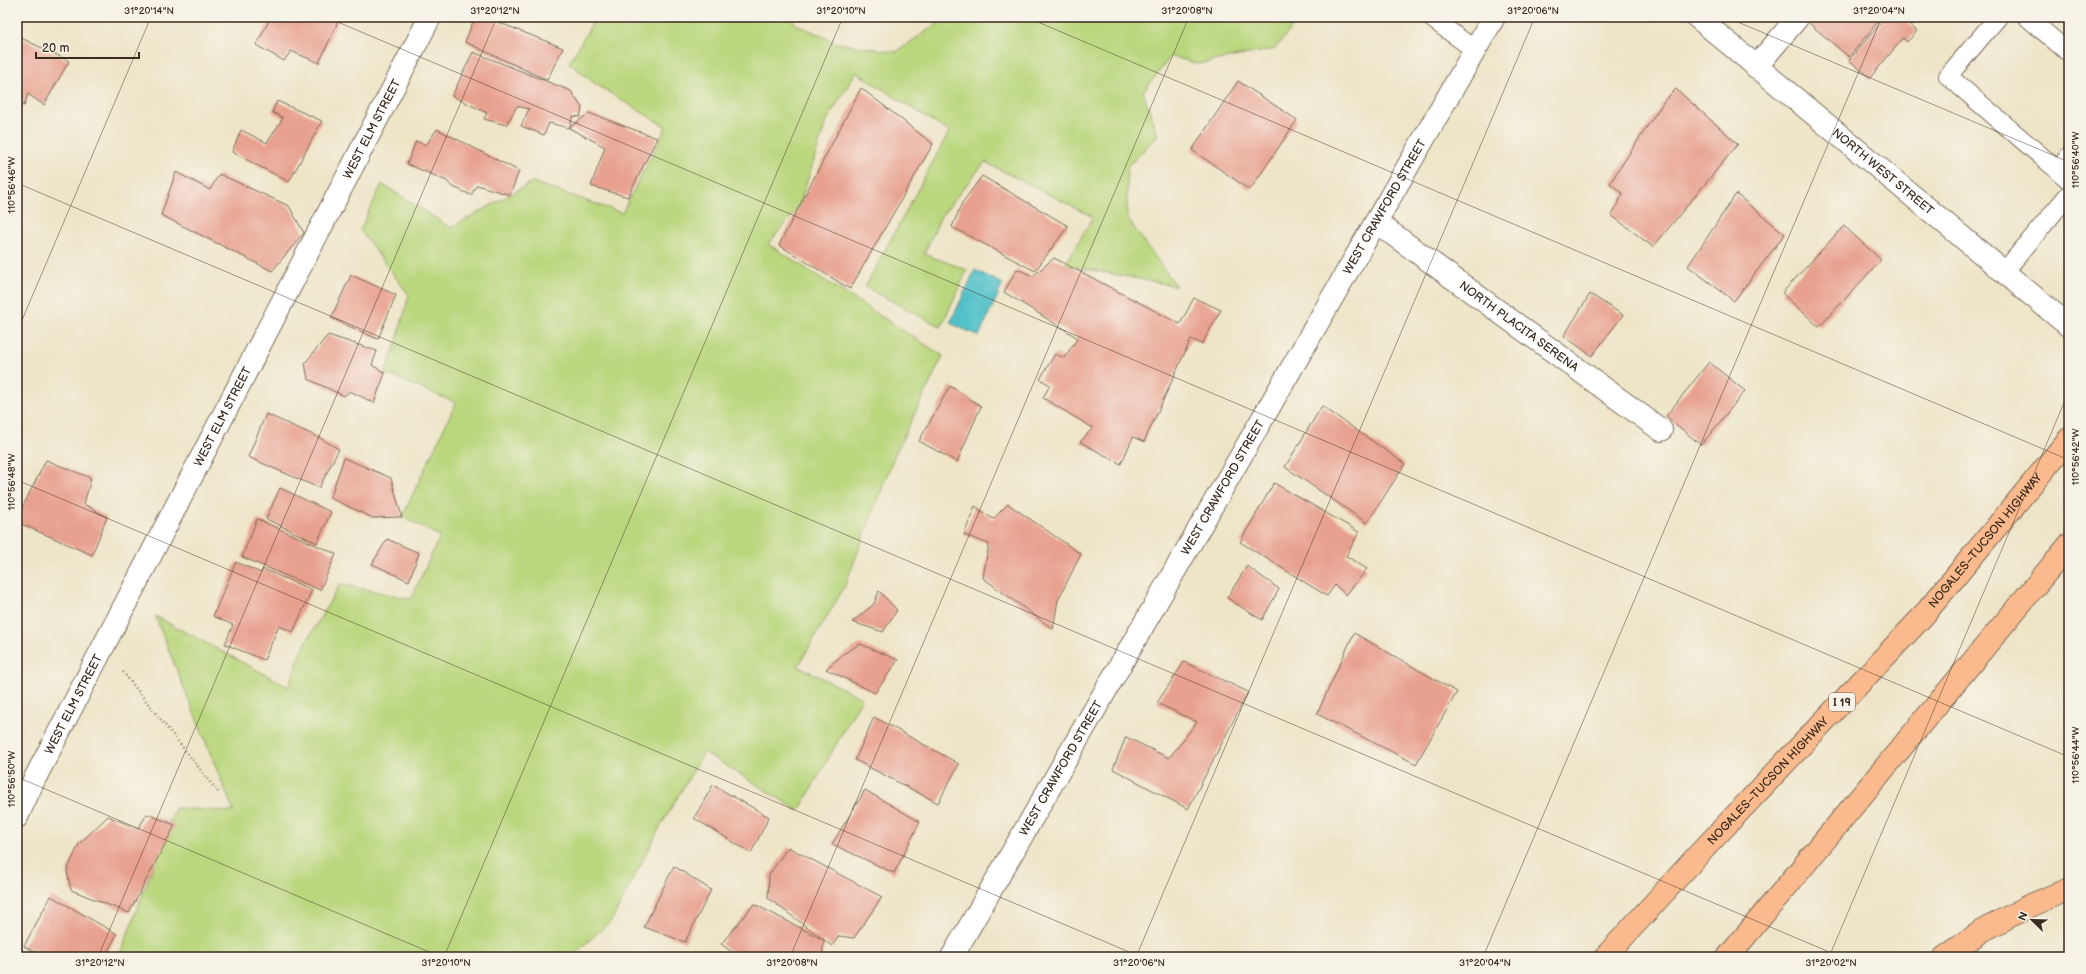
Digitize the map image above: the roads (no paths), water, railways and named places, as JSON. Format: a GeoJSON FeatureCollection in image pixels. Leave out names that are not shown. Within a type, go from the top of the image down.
{"type":"FeatureCollection","features":[{"type":"Feature","properties":{"kind":"highway","name":"NOGALES–TUCSON HIGHWAY"},"geometry":{"type":"LineString","coordinates":[[1605,957],[1699,854],[1923,616],[2069,439]]}},
{"type":"Feature","properties":{"kind":"highway"},"geometry":{"type":"LineString","coordinates":[[1728,957],[2069,545]]}},
{"type":"Feature","properties":{"kind":"highway"},"geometry":{"type":"LineString","coordinates":[[1945,957],[1982,931],[2031,905],[2069,889]]}},
{"type":"Feature","properties":{"kind":"street","name":"WEST ELM STREET"},"geometry":{"type":"LineString","coordinates":[[17,816],[34,780],[430,17]]}},
{"type":"Feature","properties":{"kind":"street","name":"WEST CRAWFORD STREET"},"geometry":{"type":"LineString","coordinates":[[952,957],[1494,17]]}},
{"type":"Feature","properties":{"kind":"street","name":"NORTH WEST STREET"},"geometry":{"type":"LineString","coordinates":[[1697,17],[2069,326]]}},
{"type":"Feature","properties":{"kind":"street"},"geometry":{"type":"LineString","coordinates":[[1756,67],[1798,17]]}},
{"type":"Feature","properties":{"kind":"street","name":"NORTH PLACITA SERENA"},"geometry":{"type":"LineString","coordinates":[[1376,222],[1661,430]]}},
{"type":"Feature","properties":{"kind":"lane"},"geometry":{"type":"LineString","coordinates":[[1430,17],[1475,50]]}},
{"type":"Feature","properties":{"kind":"lane"},"geometry":{"type":"LineString","coordinates":[[1998,17],[1948,76],[2064,176],[2069,156]]}},
{"type":"Feature","properties":{"kind":"lane"},"geometry":{"type":"LineString","coordinates":[[2027,17],[2069,52]]}},
{"type":"Feature","properties":{"kind":"lane"},"geometry":{"type":"LineString","coordinates":[[2004,272],[2069,194]]}},
{"type":"Feature","properties":{"kind":"water"},"geometry":{"type":"Polygon","coordinates":[[[975,270],[1003,284],[979,336],[950,323],[975,270]]]}}]}
